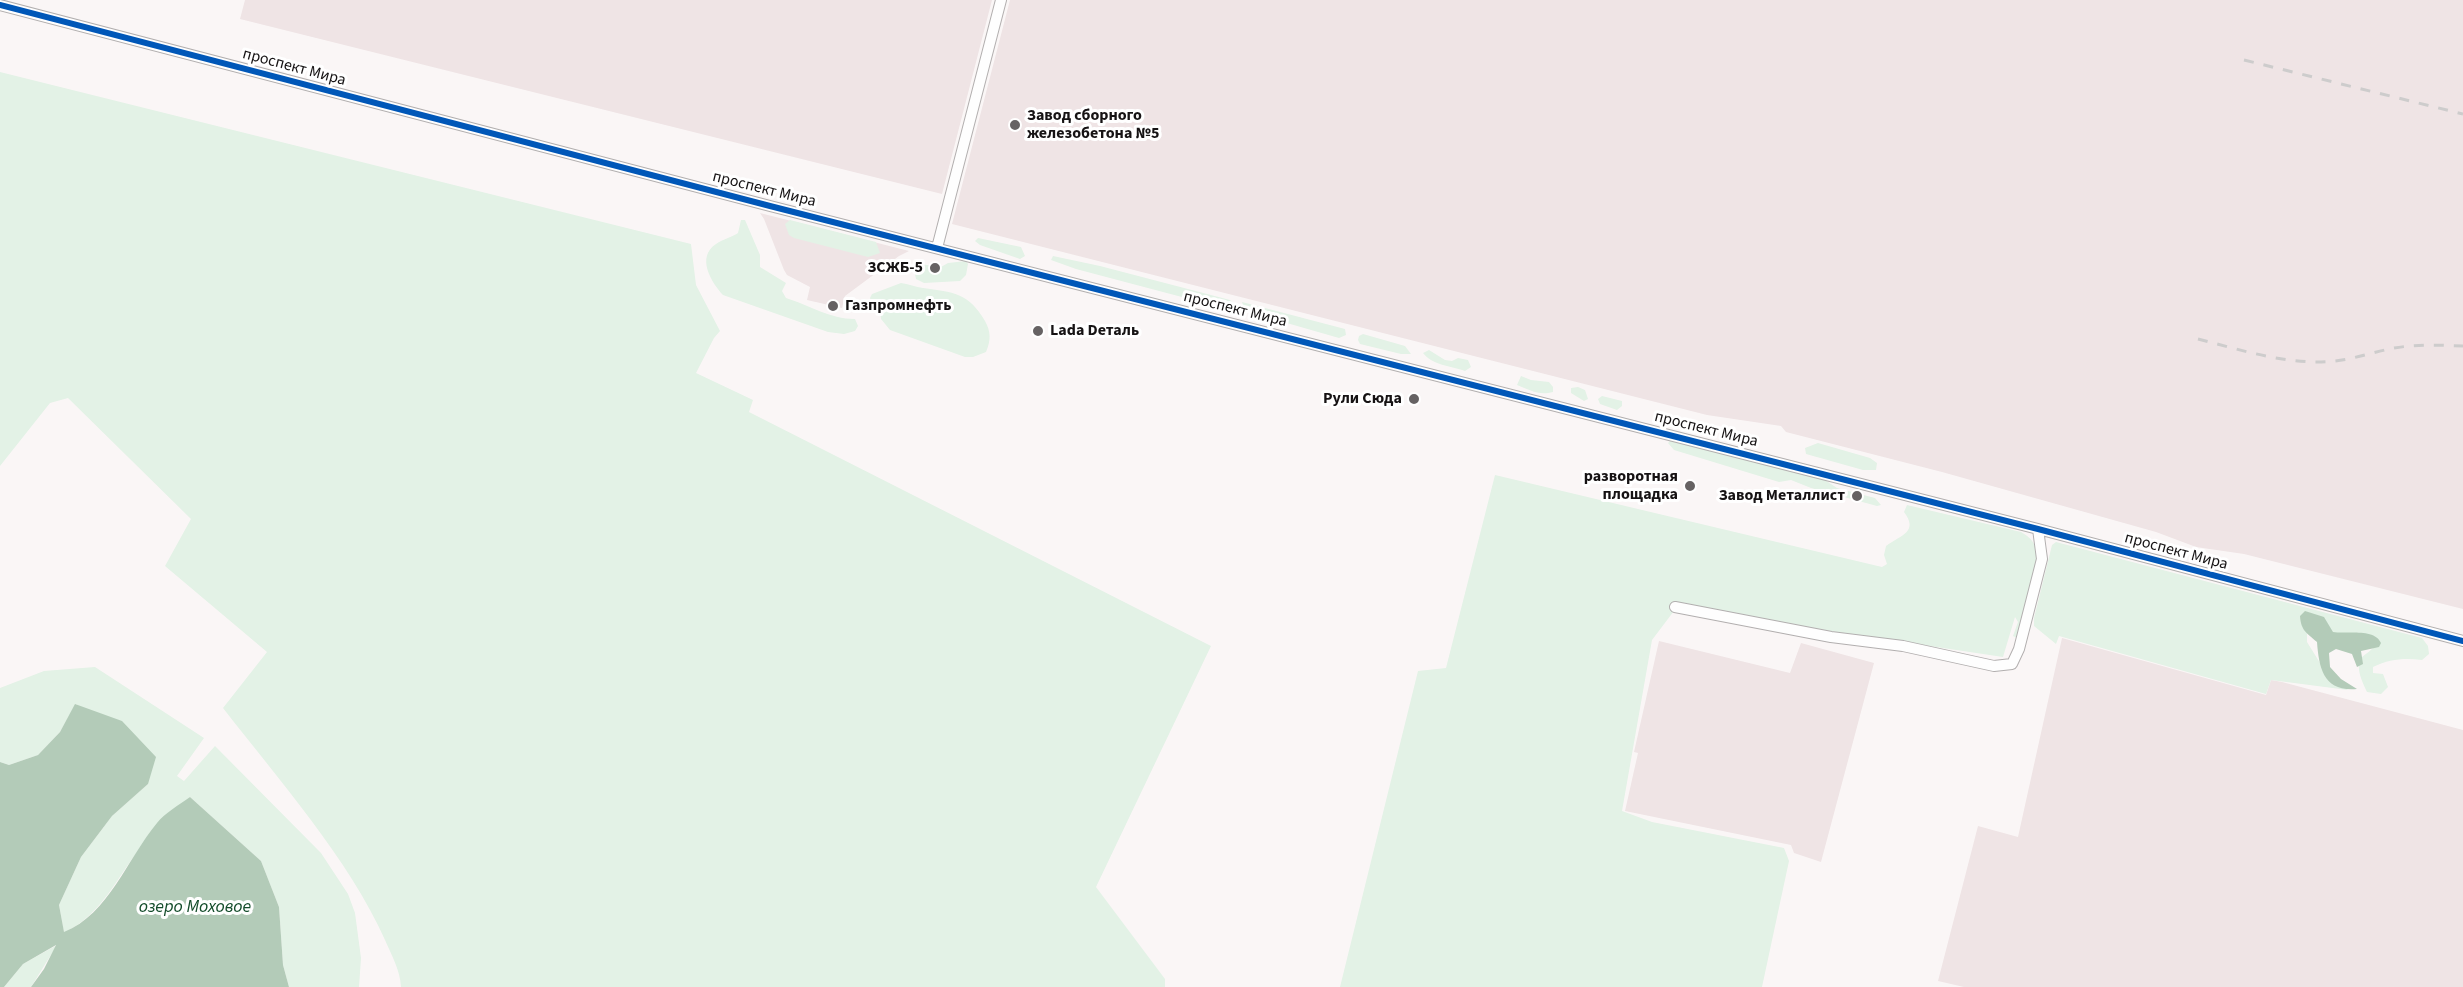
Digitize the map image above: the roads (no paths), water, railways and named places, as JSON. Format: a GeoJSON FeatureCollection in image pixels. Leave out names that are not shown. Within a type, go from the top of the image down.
{"type":"FeatureCollection","features":[{"type":"Feature","properties":{"kind":"street"},"geometry":{"type":"LineString","coordinates":[[937,248],[1000,0]]}},
{"type":"Feature","properties":{"kind":"street","name":"проспект Мира"},"geometry":{"type":"LineString","coordinates":[[0,5],[937,248],[2038,529],[2463,642]]}},
{"type":"Feature","properties":{"kind":"street"},"geometry":{"type":"LineString","coordinates":[[1675,607],[1831,637],[1903,646],[1995,666],[2012,664],[2019,649],[2042,559],[2038,529]]}},
{"type":"Feature","properties":{"kind":"water"},"geometry":{"type":"Polygon","coordinates":[[[2305,611],[2324,617],[2333,632],[2367,633],[2378,638],[2381,643],[2379,647],[2361,651],[2363,664],[2357,667],[2352,654],[2336,649],[2329,653],[2330,667],[2341,679],[2357,689],[2337,687],[2325,677],[2319,661],[2317,642],[2302,625],[2300,616],[2305,611]]]}},
{"type":"Feature","properties":{"kind":"water","name":"озеро Моховое"},"geometry":{"type":"Polygon","coordinates":[[[75,704],[122,721],[156,757],[148,784],[112,816],[81,857],[59,905],[64,932],[80,924],[93,912],[116,884],[157,823],[168,812],[190,797],[261,861],[279,907],[283,965],[289,987],[31,987],[44,969],[56,945],[23,964],[4,987],[0,987],[0,762],[9,765],[38,755],[60,732],[75,704]]]}},
{"type":"Feature","properties":{"kind":"railway"},"geometry":{"type":"LineString","coordinates":[[2244,60],[2463,114]]}},
{"type":"Feature","properties":{"kind":"railway"},"geometry":{"type":"LineString","coordinates":[[2198,339],[2266,356],[2318,362],[2342,360],[2407,346],[2463,346]]}},
{"type":"Feature","properties":{"kind":"place","name":"Завод сборного железобетона №5"},"geometry":{"type":"Point","coordinates":[1015,125]}},
{"type":"Feature","properties":{"kind":"place","name":"ЗСЖБ-5"},"geometry":{"type":"Point","coordinates":[935,268]}},
{"type":"Feature","properties":{"kind":"place","name":"Газпромнефть"},"geometry":{"type":"Point","coordinates":[833,306]}},
{"type":"Feature","properties":{"kind":"place","name":"Lada Dеталь"},"geometry":{"type":"Point","coordinates":[1038,331]}},
{"type":"Feature","properties":{"kind":"place","name":"Рули Сюда"},"geometry":{"type":"Point","coordinates":[1414,399]}},
{"type":"Feature","properties":{"kind":"place","name":"разворотная площадка"},"geometry":{"type":"Point","coordinates":[1690,486]}},
{"type":"Feature","properties":{"kind":"place","name":"Завод Металлист"},"geometry":{"type":"Point","coordinates":[1857,496]}}]}
